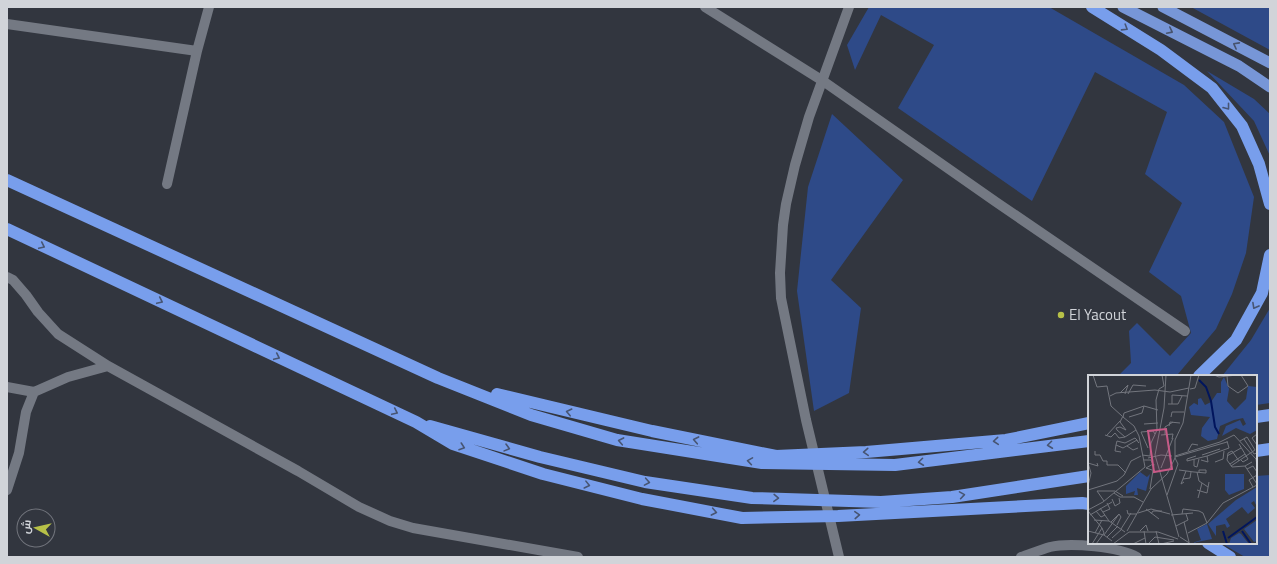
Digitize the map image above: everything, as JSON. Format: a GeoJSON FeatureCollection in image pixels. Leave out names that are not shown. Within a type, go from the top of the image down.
{"type":"FeatureCollection","features":[{"type":"Feature","properties":{"kind":"highway"},"geometry":{"type":"LineString","coordinates":[[1092,7],[1161,50],[1212,88],[1242,126],[1260,164],[1270,204]]}},
{"type":"Feature","properties":{"kind":"highway"},"geometry":{"type":"LineString","coordinates":[[1123,7],[1239,66],[1270,86]]}},
{"type":"Feature","properties":{"kind":"highway"},"geometry":{"type":"LineString","coordinates":[[1163,7],[1270,63]]}},
{"type":"Feature","properties":{"kind":"highway"},"geometry":{"type":"LineString","coordinates":[[7,180],[438,378],[532,415],[617,440],[762,463],[895,465],[1088,440]]}},
{"type":"Feature","properties":{"kind":"highway"},"geometry":{"type":"LineString","coordinates":[[7,229],[416,422],[452,444],[542,474],[642,499],[742,518],[838,516],[1088,504]]}},
{"type":"Feature","properties":{"kind":"highway"},"geometry":{"type":"LineString","coordinates":[[1200,375],[1236,340],[1262,293],[1270,255]]}},
{"type":"Feature","properties":{"kind":"highway"},"geometry":{"type":"LineString","coordinates":[[438,378],[518,400],[637,428],[776,456],[866,452],[1006,440],[1088,423]]}},
{"type":"Feature","properties":{"kind":"highway"},"geometry":{"type":"LineString","coordinates":[[1257,417],[1270,415]]}},
{"type":"Feature","properties":{"kind":"highway"},"geometry":{"type":"LineString","coordinates":[[416,422],[540,457],[646,482],[752,498],[881,502],[952,497],[1088,476]]}},
{"type":"Feature","properties":{"kind":"highway"},"geometry":{"type":"LineString","coordinates":[[1257,451],[1270,449]]}},
{"type":"Feature","properties":{"kind":"highway"},"geometry":{"type":"LineString","coordinates":[[1210,544],[1230,557]]}},
{"type":"Feature","properties":{"kind":"street"},"geometry":{"type":"LineString","coordinates":[[167,184],[197,51],[209,7]]}},
{"type":"Feature","properties":{"kind":"street"},"geometry":{"type":"LineString","coordinates":[[705,7],[823,81],[989,198],[1185,331]]}},
{"type":"Feature","properties":{"kind":"street"},"geometry":{"type":"LineString","coordinates":[[840,557],[806,420],[782,298],[780,273],[783,225],[795,165],[807,124],[849,7]]}},
{"type":"Feature","properties":{"kind":"street"},"geometry":{"type":"LineString","coordinates":[[7,24],[197,51]]}},
{"type":"Feature","properties":{"kind":"street"},"geometry":{"type":"LineString","coordinates":[[7,277],[13,280],[38,312],[58,334],[108,366],[298,471],[359,507],[390,521],[413,528],[578,557]]}},
{"type":"Feature","properties":{"kind":"street"},"geometry":{"type":"LineString","coordinates":[[7,387],[34,392],[68,377],[108,366]]}},
{"type":"Feature","properties":{"kind":"street"},"geometry":{"type":"LineString","coordinates":[[7,490],[19,453],[26,412],[34,392]]}},
{"type":"Feature","properties":{"kind":"street"},"geometry":{"type":"LineString","coordinates":[[1023,557],[1052,547],[1072,546],[1100,547],[1132,554],[1137,557]]}},
{"type":"Feature","properties":{"kind":"shaded area"},"geometry":{"type":"Polygon","coordinates":[[[869,7],[1049,7],[1184,85],[1224,122],[1254,197],[1246,253],[1232,294],[1216,329],[1178,374],[1119,375],[1131,363],[1129,331],[1137,323],[1170,356],[1191,333],[1181,296],[1149,272],[1182,203],[1145,174],[1167,112],[1095,72],[1032,201],[898,108],[934,45],[881,15],[855,70],[847,45],[869,7]]]}},
{"type":"Feature","properties":{"kind":"shaded area"},"geometry":{"type":"Polygon","coordinates":[[[1191,7],[1270,7],[1270,50],[1191,7]]]}},
{"type":"Feature","properties":{"kind":"shaded area"},"geometry":{"type":"Polygon","coordinates":[[[1207,71],[1254,99],[1270,114],[1270,156],[1254,121],[1207,71]]]}},
{"type":"Feature","properties":{"kind":"shaded area"},"geometry":{"type":"Polygon","coordinates":[[[832,114],[903,180],[831,280],[861,308],[849,393],[814,411],[797,291],[808,187],[832,114]]]}},
{"type":"Feature","properties":{"kind":"shaded area"},"geometry":{"type":"Polygon","coordinates":[[[1270,308],[1270,403],[1257,405],[1257,375],[1223,375],[1251,340],[1270,308]]]}},
{"type":"Feature","properties":{"kind":"shaded area"},"geometry":{"type":"Polygon","coordinates":[[[1270,475],[1270,557],[1245,557],[1223,544],[1257,544],[1257,476],[1270,475]]]}},
{"type":"Feature","properties":{"kind":"place","name":"El Yacout"},"geometry":{"type":"Point","coordinates":[1061,315]}}]}
